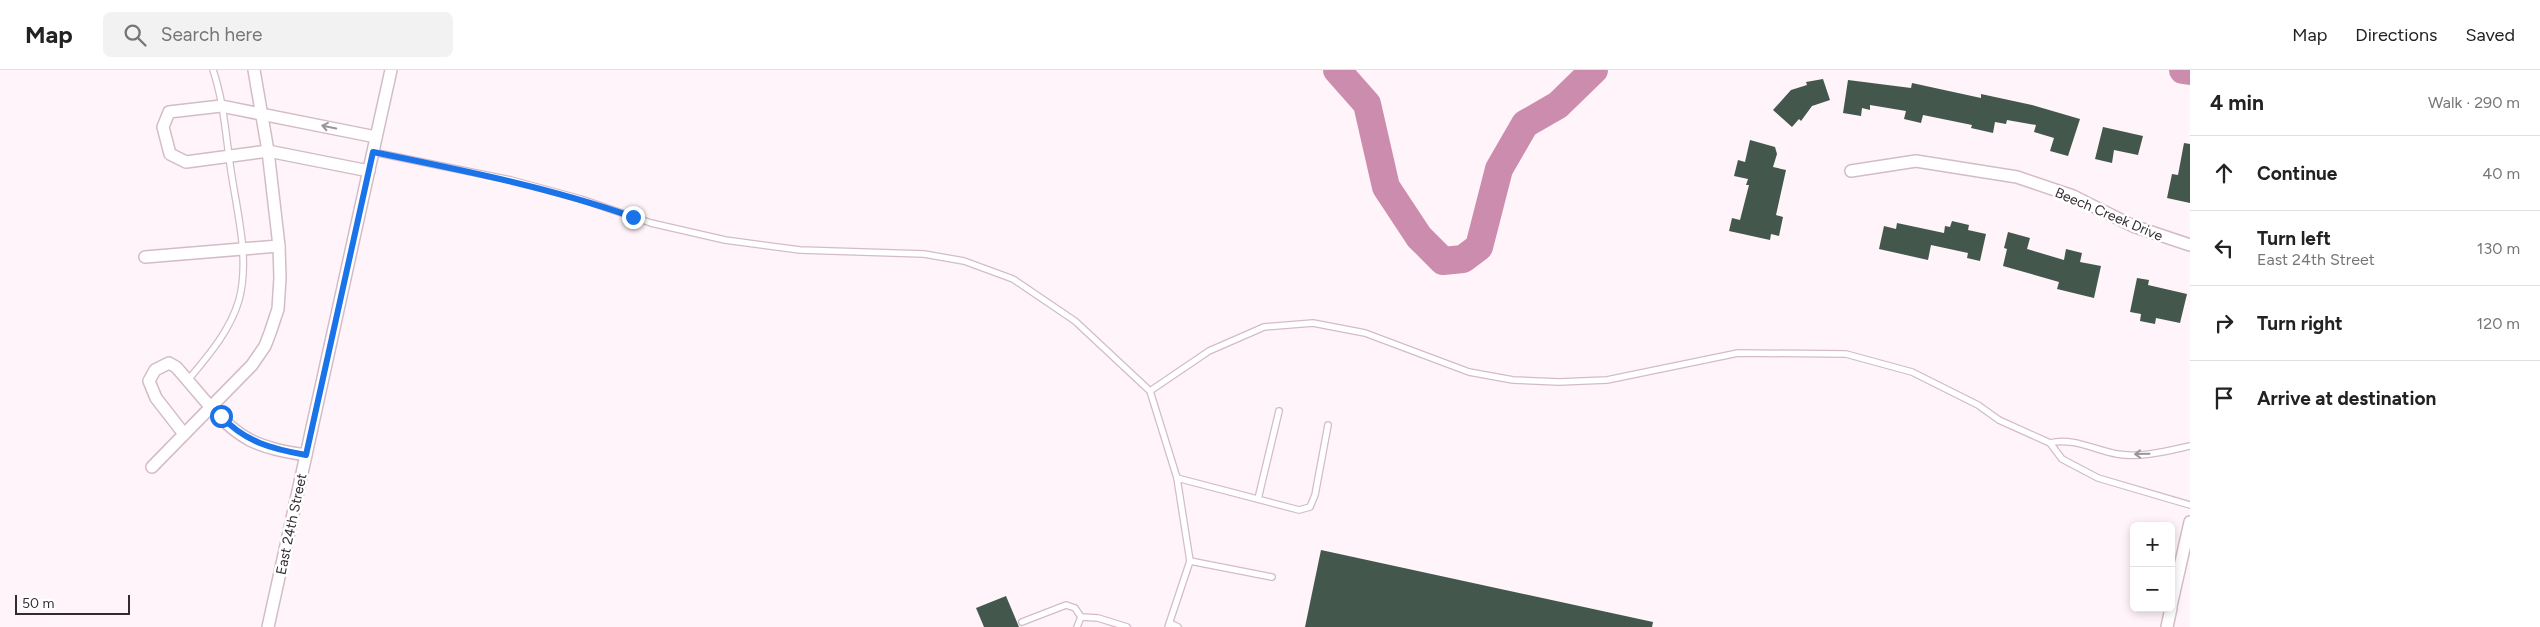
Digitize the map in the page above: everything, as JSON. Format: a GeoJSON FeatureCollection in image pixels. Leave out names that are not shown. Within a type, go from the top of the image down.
{"type":"FeatureCollection","features":[{"type":"Feature","properties":{"kind":"street"},"geometry":{"type":"LineString","coordinates":[[152,466],[252,365],[265,346],[278,309],[279,246],[268,151],[254,70]]}},
{"type":"Feature","properties":{"kind":"street","name":"East 24th Street"},"geometry":{"type":"LineString","coordinates":[[268,627],[391,70]]}},
{"type":"Feature","properties":{"kind":"street"},"geometry":{"type":"LineString","coordinates":[[369,171],[268,151],[186,162],[170,154],[163,128],[170,112],[221,106],[376,137]]}},
{"type":"Feature","properties":{"kind":"street","name":"Beech Creek Drive"},"geometry":{"type":"LineString","coordinates":[[1851,171],[1916,161],[2017,177],[2073,196],[2141,229],[2190,245]]}},
{"type":"Feature","properties":{"kind":"street"},"geometry":{"type":"LineString","coordinates":[[145,257],[279,246]]}},
{"type":"Feature","properties":{"kind":"street"},"geometry":{"type":"LineString","coordinates":[[184,434],[156,398],[149,381],[155,370],[168,363],[176,367],[230,425],[249,439],[270,447],[306,455]]}},
{"type":"Feature","properties":{"kind":"street"},"geometry":{"type":"LineString","coordinates":[[2175,589],[2190,522]]}},
{"type":"Feature","properties":{"kind":"street"},"geometry":{"type":"LineString","coordinates":[[2167,627],[2170,612]]}},
{"type":"Feature","properties":{"kind":"lane"},"geometry":{"type":"LineString","coordinates":[[188,380],[221,340],[239,301],[243,273],[243,250],[221,106],[213,70]]}},
{"type":"Feature","properties":{"kind":"lane"},"geometry":{"type":"LineString","coordinates":[[373,152],[511,180],[581,198],[651,223],[725,240],[800,250],[924,254],[964,262],[1013,279],[1075,321],[1150,391],[1177,478],[1190,561],[1169,625],[1178,627]]}},
{"type":"Feature","properties":{"kind":"lane"},"geometry":{"type":"LineString","coordinates":[[1150,391],[1209,351],[1264,327],[1313,323],[1365,333],[1469,372],[1513,380],[1558,382],[1607,380],[1738,353],[1846,354],[1912,372],[1978,405],[1999,420],[2050,443],[2062,459],[2098,478],[2190,505]]}},
{"type":"Feature","properties":{"kind":"lane"},"geometry":{"type":"LineString","coordinates":[[1258,498],[1280,411]]}},
{"type":"Feature","properties":{"kind":"lane"},"geometry":{"type":"LineString","coordinates":[[1177,478],[1299,510],[1310,506],[1315,496],[1328,425]]}},
{"type":"Feature","properties":{"kind":"lane"},"geometry":{"type":"LineString","coordinates":[[2050,443],[2061,440],[2118,454],[2153,454],[2190,446]]}},
{"type":"Feature","properties":{"kind":"lane"},"geometry":{"type":"LineString","coordinates":[[1190,561],[1272,577]]}},
{"type":"Feature","properties":{"kind":"lane"},"geometry":{"type":"LineString","coordinates":[[1022,622],[1066,605],[1075,608],[1081,617]]}},
{"type":"Feature","properties":{"kind":"lane"},"geometry":{"type":"LineString","coordinates":[[1077,627],[1081,617]]}},
{"type":"Feature","properties":{"kind":"lane"},"geometry":{"type":"LineString","coordinates":[[1081,617],[1098,618],[1126,627]]}},
{"type":"Feature","properties":{"kind":"building"},"geometry":{"type":"Polygon","coordinates":[[[1823,79],[1830,100],[1812,106],[1801,121],[1799,119],[1792,127],[1773,110],[1791,90],[1807,85],[1806,82],[1823,79]]]}},
{"type":"Feature","properties":{"kind":"building"},"geometry":{"type":"Polygon","coordinates":[[[1848,80],[1911,88],[1912,83],[1981,98],[1981,94],[2032,105],[2080,119],[2068,156],[2050,151],[2054,138],[2034,132],[2036,125],[2007,120],[2006,124],[1995,122],[1993,133],[1971,128],[1972,125],[1923,115],[1921,123],[1904,119],[1906,111],[1870,105],[1870,110],[1862,108],[1861,116],[1843,113],[1848,80]]]}},
{"type":"Feature","properties":{"kind":"building"},"geometry":{"type":"Polygon","coordinates":[[[2103,127],[2143,136],[2138,155],[2114,150],[2112,163],[2095,159],[2103,127]]]}},
{"type":"Feature","properties":{"kind":"building"},"geometry":{"type":"Polygon","coordinates":[[[1750,140],[1775,147],[1777,154],[1773,167],[1786,170],[1776,215],[1783,217],[1779,236],[1771,234],[1770,240],[1729,231],[1732,218],[1740,220],[1749,185],[1746,185],[1748,179],[1734,176],[1738,160],[1745,162],[1750,140]]]}},
{"type":"Feature","properties":{"kind":"building"},"geometry":{"type":"Polygon","coordinates":[[[2184,143],[2190,144],[2190,203],[2167,198],[2172,174],[2178,175],[2184,143]]]}},
{"type":"Feature","properties":{"kind":"building"},"geometry":{"type":"Polygon","coordinates":[[[1952,221],[1969,225],[1968,230],[1986,234],[1980,261],[1967,258],[1968,253],[1931,245],[1928,260],[1879,249],[1884,226],[1896,229],[1897,223],[1944,233],[1945,226],[1950,227],[1952,221]]]}},
{"type":"Feature","properties":{"kind":"building"},"geometry":{"type":"Polygon","coordinates":[[[2008,232],[2030,238],[2027,249],[2064,260],[2066,249],[2082,253],[2080,262],[2101,266],[2094,298],[2057,289],[2059,282],[2003,266],[2007,249],[2004,248],[2008,232]]]}},
{"type":"Feature","properties":{"kind":"building"},"geometry":{"type":"Polygon","coordinates":[[[2137,278],[2149,280],[2148,285],[2187,294],[2180,323],[2156,318],[2155,324],[2140,321],[2141,314],[2130,312],[2137,278]]]}},
{"type":"Feature","properties":{"kind":"building"},"geometry":{"type":"Polygon","coordinates":[[[1321,550],[1653,622],[1652,627],[1305,627],[1321,550]]]}},
{"type":"Feature","properties":{"kind":"building"},"geometry":{"type":"Polygon","coordinates":[[[1006,596],[1019,627],[984,627],[976,608],[1006,596]]]}},
{"type":"Feature","properties":{"kind":"waterway"},"geometry":{"type":"LineString","coordinates":[[1337,70],[1367,104],[1386,187],[1419,237],[1443,261],[1463,259],[1479,247],[1499,169],[1525,124],[1558,105],[1594,70]]}},
{"type":"Feature","properties":{"kind":"waterway"},"geometry":{"type":"LineString","coordinates":[[2183,70],[2190,71]]}},
{"type":"Feature","properties":{"kind":"route"},"geometry":{"type":"LineString","coordinates":[[221,416],[249,439],[284,451],[306,455],[373,152],[511,180],[581,198],[633,217]]}}]}
